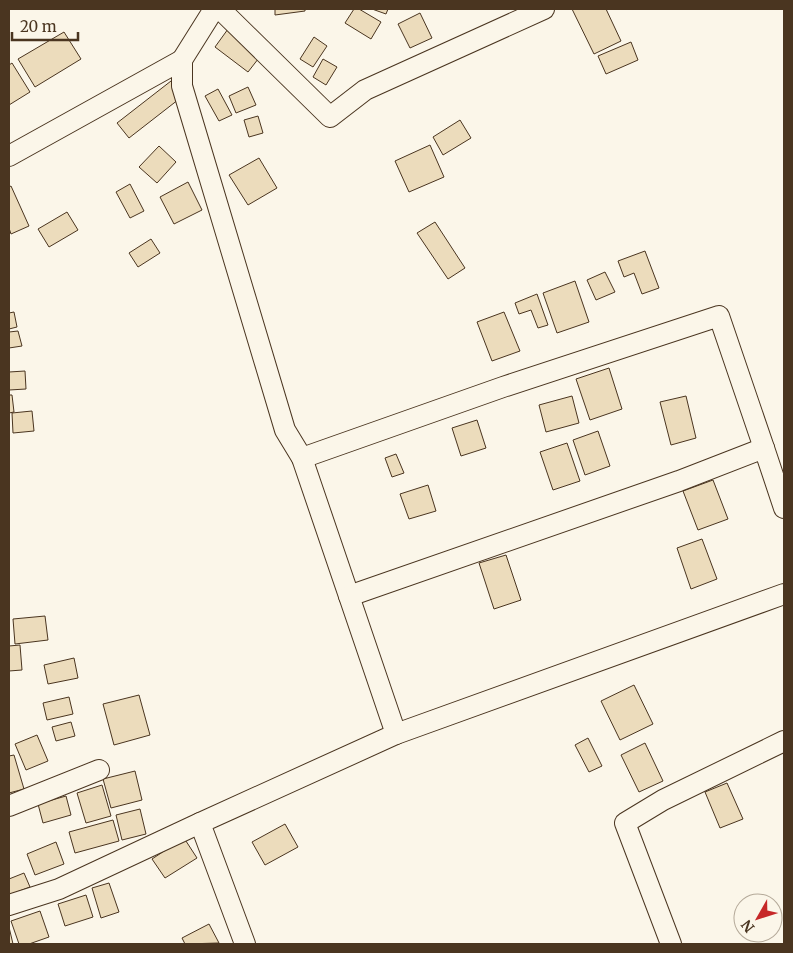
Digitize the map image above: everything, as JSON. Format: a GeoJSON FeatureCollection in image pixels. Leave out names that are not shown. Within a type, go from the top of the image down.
{"type":"FeatureCollection","features":[{"type":"Feature","properties":{"kind":"street"},"geometry":{"type":"LineString","coordinates":[[9,156],[182,60],[214,9]]}},
{"type":"Feature","properties":{"kind":"street"},"geometry":{"type":"LineString","coordinates":[[220,9],[330,117],[365,90],[544,9]]}},
{"type":"Feature","properties":{"kind":"street"},"geometry":{"type":"LineString","coordinates":[[182,60],[182,86],[282,421],[285,430],[302,458],[396,734]]}},
{"type":"Feature","properties":{"kind":"street"},"geometry":{"type":"LineString","coordinates":[[302,458],[503,387],[719,316],[784,508]]}},
{"type":"Feature","properties":{"kind":"street"},"geometry":{"type":"LineString","coordinates":[[349,596],[679,481],[764,448]]}},
{"type":"Feature","properties":{"kind":"street"},"geometry":{"type":"LineString","coordinates":[[9,905],[59,889],[396,734],[784,594]]}},
{"type":"Feature","properties":{"kind":"street"},"geometry":{"type":"LineString","coordinates":[[671,944],[625,822],[663,800],[784,741]]}},
{"type":"Feature","properties":{"kind":"street"},"geometry":{"type":"LineString","coordinates":[[9,806],[99,770]]}},
{"type":"Feature","properties":{"kind":"street"},"geometry":{"type":"LineString","coordinates":[[200,823],[245,944]]}},
{"type":"Feature","properties":{"kind":"building"},"geometry":{"type":"Polygon","coordinates":[[[275,9],[305,9],[305,11],[275,15],[275,9]]]}},
{"type":"Feature","properties":{"kind":"building"},"geometry":{"type":"Polygon","coordinates":[[[354,9],[359,9],[381,22],[371,39],[345,23],[354,9]]]}},
{"type":"Feature","properties":{"kind":"building"},"geometry":{"type":"Polygon","coordinates":[[[372,9],[388,9],[386,14],[372,9]]]}},
{"type":"Feature","properties":{"kind":"building"},"geometry":{"type":"Polygon","coordinates":[[[572,9],[606,9],[621,41],[594,54],[572,9]]]}},
{"type":"Feature","properties":{"kind":"building"},"geometry":{"type":"Polygon","coordinates":[[[420,13],[432,38],[410,48],[398,24],[420,13]]]}},
{"type":"Feature","properties":{"kind":"building"},"geometry":{"type":"Polygon","coordinates":[[[228,29],[262,54],[248,72],[215,47],[228,29]]]}},
{"type":"Feature","properties":{"kind":"building"},"geometry":{"type":"Polygon","coordinates":[[[64,32],[81,59],[35,87],[18,59],[64,32]]]}},
{"type":"Feature","properties":{"kind":"building"},"geometry":{"type":"Polygon","coordinates":[[[314,37],[327,46],[313,67],[300,59],[314,37]]]}},
{"type":"Feature","properties":{"kind":"building"},"geometry":{"type":"Polygon","coordinates":[[[631,42],[638,60],[606,74],[598,56],[631,42]]]}},
{"type":"Feature","properties":{"kind":"building"},"geometry":{"type":"Polygon","coordinates":[[[323,59],[337,67],[326,85],[313,77],[323,59]]]}},
{"type":"Feature","properties":{"kind":"building"},"geometry":{"type":"Polygon","coordinates":[[[12,63],[30,92],[9,105],[9,65],[12,63]]]}},
{"type":"Feature","properties":{"kind":"building"},"geometry":{"type":"Polygon","coordinates":[[[171,81],[183,96],[129,138],[117,123],[171,81]]]}},
{"type":"Feature","properties":{"kind":"building"},"geometry":{"type":"Polygon","coordinates":[[[248,87],[256,105],[236,113],[229,96],[248,87]]]}},
{"type":"Feature","properties":{"kind":"building"},"geometry":{"type":"Polygon","coordinates":[[[218,89],[232,115],[219,121],[205,96],[218,89]]]}},
{"type":"Feature","properties":{"kind":"building"},"geometry":{"type":"Polygon","coordinates":[[[258,116],[263,133],[249,137],[244,120],[258,116]]]}},
{"type":"Feature","properties":{"kind":"building"},"geometry":{"type":"Polygon","coordinates":[[[460,120],[471,138],[443,155],[433,137],[460,120]]]}},
{"type":"Feature","properties":{"kind":"building"},"geometry":{"type":"Polygon","coordinates":[[[430,145],[444,177],[409,192],[395,161],[430,145]]]}},
{"type":"Feature","properties":{"kind":"building"},"geometry":{"type":"Polygon","coordinates":[[[159,146],[176,162],[157,183],[139,167],[159,146]]]}},
{"type":"Feature","properties":{"kind":"building"},"geometry":{"type":"Polygon","coordinates":[[[259,158],[277,188],[248,205],[229,175],[259,158]]]}},
{"type":"Feature","properties":{"kind":"building"},"geometry":{"type":"Polygon","coordinates":[[[188,182],[202,210],[174,224],[160,197],[188,182]]]}},
{"type":"Feature","properties":{"kind":"building"},"geometry":{"type":"Polygon","coordinates":[[[130,184],[144,211],[130,218],[116,192],[130,184]]]}},
{"type":"Feature","properties":{"kind":"building"},"geometry":{"type":"Polygon","coordinates":[[[11,186],[29,226],[11,234],[9,228],[9,187],[11,186]]]}},
{"type":"Feature","properties":{"kind":"building"},"geometry":{"type":"Polygon","coordinates":[[[67,212],[78,230],[49,247],[38,229],[67,212]]]}},
{"type":"Feature","properties":{"kind":"building"},"geometry":{"type":"Polygon","coordinates":[[[435,222],[465,268],[448,279],[417,233],[435,222]]]}},
{"type":"Feature","properties":{"kind":"building"},"geometry":{"type":"Polygon","coordinates":[[[151,239],[160,253],[138,267],[129,253],[151,239]]]}},
{"type":"Feature","properties":{"kind":"building"},"geometry":{"type":"Polygon","coordinates":[[[645,251],[659,288],[642,294],[634,273],[624,277],[618,261],[645,251]]]}},
{"type":"Feature","properties":{"kind":"building"},"geometry":{"type":"Polygon","coordinates":[[[605,272],[615,292],[596,300],[587,280],[605,272]]]}},
{"type":"Feature","properties":{"kind":"building"},"geometry":{"type":"Polygon","coordinates":[[[575,281],[589,322],[557,333],[543,293],[575,281]]]}},
{"type":"Feature","properties":{"kind":"building"},"geometry":{"type":"Polygon","coordinates":[[[537,294],[548,325],[538,328],[531,310],[519,314],[515,303],[537,294]]]}},
{"type":"Feature","properties":{"kind":"building"},"geometry":{"type":"Polygon","coordinates":[[[14,312],[17,327],[9,329],[9,313],[14,312]]]}},
{"type":"Feature","properties":{"kind":"building"},"geometry":{"type":"Polygon","coordinates":[[[504,312],[520,351],[492,361],[477,322],[504,312]]]}},
{"type":"Feature","properties":{"kind":"building"},"geometry":{"type":"Polygon","coordinates":[[[18,331],[22,346],[9,348],[9,332],[18,331]]]}},
{"type":"Feature","properties":{"kind":"building"},"geometry":{"type":"Polygon","coordinates":[[[609,368],[622,409],[590,420],[576,379],[609,368]]]}},
{"type":"Feature","properties":{"kind":"building"},"geometry":{"type":"Polygon","coordinates":[[[25,371],[26,389],[9,390],[9,372],[25,371]]]}},
{"type":"Feature","properties":{"kind":"building"},"geometry":{"type":"Polygon","coordinates":[[[9,395],[12,395],[14,412],[9,413],[9,395]]]}},
{"type":"Feature","properties":{"kind":"building"},"geometry":{"type":"Polygon","coordinates":[[[572,396],[579,423],[546,432],[539,405],[572,396]]]}},
{"type":"Feature","properties":{"kind":"building"},"geometry":{"type":"Polygon","coordinates":[[[686,396],[696,438],[671,445],[660,402],[686,396]]]}},
{"type":"Feature","properties":{"kind":"building"},"geometry":{"type":"Polygon","coordinates":[[[32,411],[34,431],[13,433],[12,413],[32,411]]]}},
{"type":"Feature","properties":{"kind":"building"},"geometry":{"type":"Polygon","coordinates":[[[477,420],[486,448],[461,456],[452,428],[477,420]]]}},
{"type":"Feature","properties":{"kind":"building"},"geometry":{"type":"Polygon","coordinates":[[[598,431],[610,466],[585,475],[573,440],[598,431]]]}},
{"type":"Feature","properties":{"kind":"building"},"geometry":{"type":"Polygon","coordinates":[[[567,443],[580,481],[553,490],[540,452],[567,443]]]}},
{"type":"Feature","properties":{"kind":"building"},"geometry":{"type":"Polygon","coordinates":[[[396,454],[404,473],[392,477],[385,458],[396,454]]]}},
{"type":"Feature","properties":{"kind":"building"},"geometry":{"type":"Polygon","coordinates":[[[713,480],[728,519],[698,530],[683,491],[713,480]]]}},
{"type":"Feature","properties":{"kind":"building"},"geometry":{"type":"Polygon","coordinates":[[[428,485],[436,511],[409,519],[400,494],[428,485]]]}},
{"type":"Feature","properties":{"kind":"building"},"geometry":{"type":"Polygon","coordinates":[[[702,539],[717,579],[691,589],[677,548],[702,539]]]}},
{"type":"Feature","properties":{"kind":"building"},"geometry":{"type":"Polygon","coordinates":[[[506,555],[521,600],[494,609],[479,563],[506,555]]]}},
{"type":"Feature","properties":{"kind":"building"},"geometry":{"type":"Polygon","coordinates":[[[45,616],[48,640],[15,644],[13,619],[45,616]]]}},
{"type":"Feature","properties":{"kind":"building"},"geometry":{"type":"Polygon","coordinates":[[[20,645],[22,670],[9,671],[9,646],[20,645]]]}},
{"type":"Feature","properties":{"kind":"building"},"geometry":{"type":"Polygon","coordinates":[[[74,658],[78,678],[48,684],[44,665],[74,658]]]}},
{"type":"Feature","properties":{"kind":"building"},"geometry":{"type":"Polygon","coordinates":[[[634,685],[653,724],[620,740],[601,701],[634,685]]]}},
{"type":"Feature","properties":{"kind":"building"},"geometry":{"type":"Polygon","coordinates":[[[139,695],[150,735],[114,745],[103,704],[139,695]]]}},
{"type":"Feature","properties":{"kind":"building"},"geometry":{"type":"Polygon","coordinates":[[[69,697],[73,714],[47,720],[43,703],[69,697]]]}},
{"type":"Feature","properties":{"kind":"building"},"geometry":{"type":"Polygon","coordinates":[[[71,722],[75,736],[56,741],[52,727],[71,722]]]}},
{"type":"Feature","properties":{"kind":"building"},"geometry":{"type":"Polygon","coordinates":[[[37,735],[48,761],[26,770],[15,744],[37,735]]]}},
{"type":"Feature","properties":{"kind":"building"},"geometry":{"type":"Polygon","coordinates":[[[588,738],[602,766],[589,772],[575,745],[588,738]]]}},
{"type":"Feature","properties":{"kind":"building"},"geometry":{"type":"Polygon","coordinates":[[[645,743],[663,781],[639,792],[621,755],[645,743]]]}},
{"type":"Feature","properties":{"kind":"building"},"geometry":{"type":"Polygon","coordinates":[[[14,755],[24,789],[9,793],[9,756],[14,755]]]}},
{"type":"Feature","properties":{"kind":"building"},"geometry":{"type":"Polygon","coordinates":[[[135,771],[142,800],[111,808],[103,779],[135,771]]]}},
{"type":"Feature","properties":{"kind":"building"},"geometry":{"type":"Polygon","coordinates":[[[727,783],[743,819],[720,828],[705,792],[727,783]]]}},
{"type":"Feature","properties":{"kind":"building"},"geometry":{"type":"Polygon","coordinates":[[[102,785],[111,816],[86,823],[77,793],[102,785]]]}},
{"type":"Feature","properties":{"kind":"building"},"geometry":{"type":"Polygon","coordinates":[[[66,796],[71,815],[43,823],[38,804],[66,796]]]}},
{"type":"Feature","properties":{"kind":"building"},"geometry":{"type":"Polygon","coordinates":[[[140,809],[146,834],[122,840],[116,815],[140,809]]]}},
{"type":"Feature","properties":{"kind":"building"},"geometry":{"type":"Polygon","coordinates":[[[113,820],[119,841],[75,853],[69,832],[113,820]]]}},
{"type":"Feature","properties":{"kind":"building"},"geometry":{"type":"Polygon","coordinates":[[[285,824],[298,847],[265,865],[252,842],[285,824]]]}},
{"type":"Feature","properties":{"kind":"building"},"geometry":{"type":"Polygon","coordinates":[[[184,838],[197,858],[165,878],[152,859],[184,838]]]}},
{"type":"Feature","properties":{"kind":"building"},"geometry":{"type":"Polygon","coordinates":[[[56,842],[64,864],[35,875],[27,854],[56,842]]]}},
{"type":"Feature","properties":{"kind":"building"},"geometry":{"type":"Polygon","coordinates":[[[24,873],[30,887],[9,895],[9,879],[24,873]]]}},
{"type":"Feature","properties":{"kind":"building"},"geometry":{"type":"Polygon","coordinates":[[[109,883],[119,912],[101,918],[92,888],[109,883]]]}},
{"type":"Feature","properties":{"kind":"building"},"geometry":{"type":"Polygon","coordinates":[[[86,895],[93,917],[65,926],[58,904],[86,895]]]}},
{"type":"Feature","properties":{"kind":"building"},"geometry":{"type":"Polygon","coordinates":[[[40,911],[49,937],[29,944],[19,944],[11,921],[40,911]]]}},
{"type":"Feature","properties":{"kind":"building"},"geometry":{"type":"Polygon","coordinates":[[[209,924],[219,943],[185,944],[182,938],[209,924]]]}},
{"type":"Feature","properties":{"kind":"building"},"geometry":{"type":"Polygon","coordinates":[[[9,927],[13,944],[9,944],[9,927]]]}}]}
